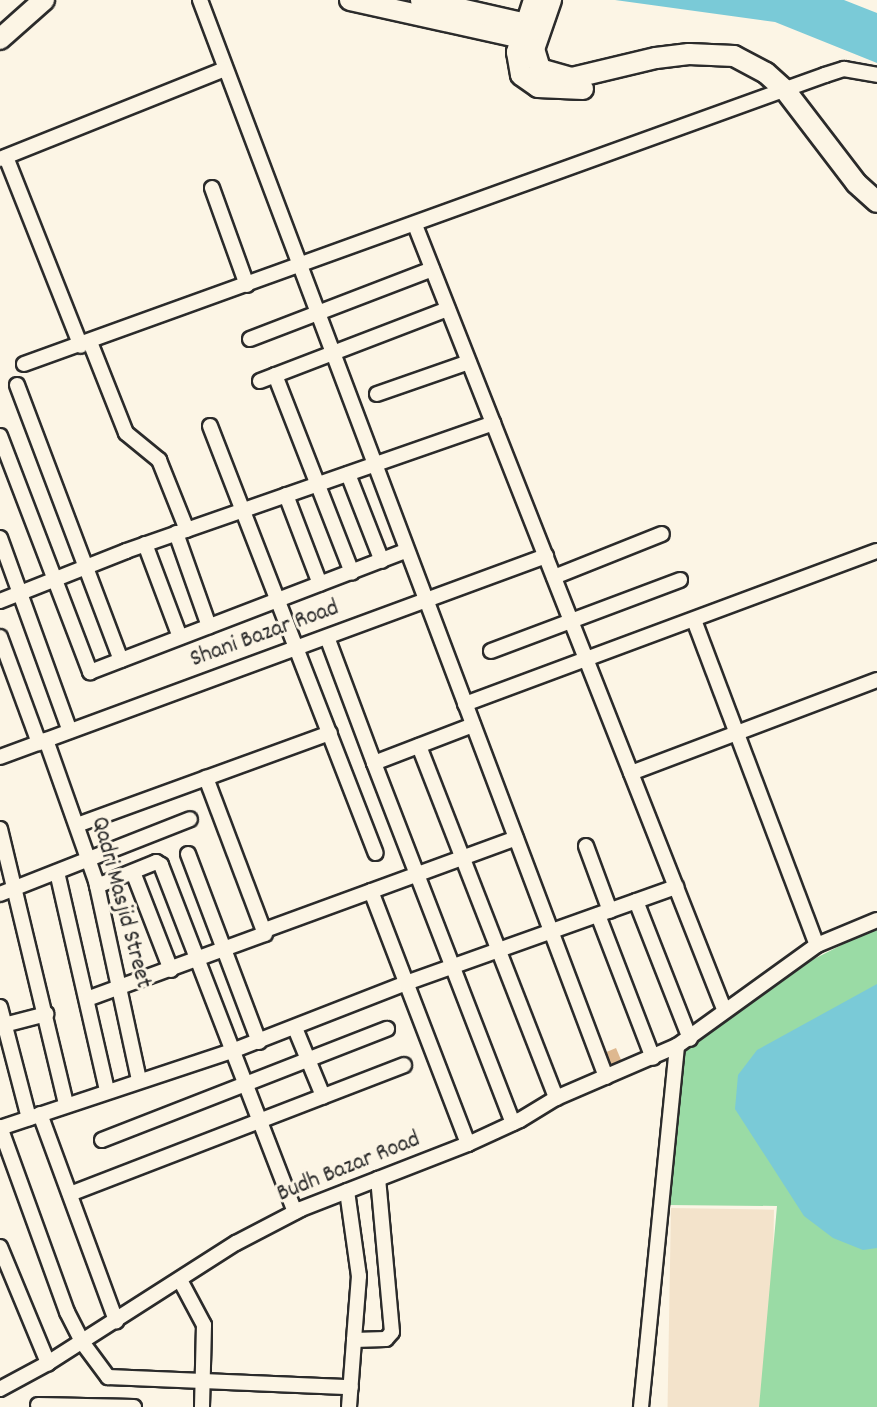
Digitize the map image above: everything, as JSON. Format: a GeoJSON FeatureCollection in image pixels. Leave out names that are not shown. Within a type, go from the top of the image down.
{"type":"FeatureCollection","features":[{"type":"Feature","properties":{"kind":"street"},"geometry":{"type":"LineString","coordinates":[[0,22],[25,0]]}},
{"type":"Feature","properties":{"kind":"street"},"geometry":{"type":"LineString","coordinates":[[0,39],[44,0]]}},
{"type":"Feature","properties":{"kind":"street"},"geometry":{"type":"LineString","coordinates":[[200,0],[405,551],[606,1077]]}},
{"type":"Feature","properties":{"kind":"street"},"geometry":{"type":"LineString","coordinates":[[350,0],[530,32]]}},
{"type":"Feature","properties":{"kind":"street"},"geometry":{"type":"LineString","coordinates":[[421,0],[530,32]]}},
{"type":"Feature","properties":{"kind":"street"},"geometry":{"type":"LineString","coordinates":[[545,1],[530,32],[536,63],[550,75],[588,76],[634,62],[689,54],[734,56],[750,64],[785,90],[856,183],[877,202]]}},
{"type":"Feature","properties":{"kind":"street"},"geometry":{"type":"LineString","coordinates":[[209,626],[159,460],[126,433],[3,158],[225,69]]}},
{"type":"Feature","properties":{"kind":"street"},"geometry":{"type":"LineString","coordinates":[[24,364],[86,344],[844,69],[877,75]]}},
{"type":"Feature","properties":{"kind":"street"},"geometry":{"type":"LineString","coordinates":[[212,188],[247,285]]}},
{"type":"Feature","properties":{"kind":"street"},"geometry":{"type":"LineString","coordinates":[[415,225],[724,1009]]}},
{"type":"Feature","properties":{"kind":"street"},"geometry":{"type":"LineString","coordinates":[[250,339],[432,268]]}},
{"type":"Feature","properties":{"kind":"street"},"geometry":{"type":"LineString","coordinates":[[260,381],[448,309]]}},
{"type":"Feature","properties":{"kind":"street"},"geometry":{"type":"LineString","coordinates":[[377,394],[469,362]]}},
{"type":"Feature","properties":{"kind":"street"},"geometry":{"type":"LineString","coordinates":[[275,375],[352,572]]}},
{"type":"Feature","properties":{"kind":"street"},"geometry":{"type":"LineString","coordinates":[[17,385],[121,660]]}},
{"type":"Feature","properties":{"kind":"street"},"geometry":{"type":"LineString","coordinates":[[0,601],[84,566],[493,423]]}},
{"type":"Feature","properties":{"kind":"street"},"geometry":{"type":"LineString","coordinates":[[210,426],[242,510],[280,599],[376,853]]}},
{"type":"Feature","properties":{"kind":"street"},"geometry":{"type":"LineString","coordinates":[[0,436],[52,579],[90,672],[405,551]]}},
{"type":"Feature","properties":{"kind":"street"},"geometry":{"type":"LineString","coordinates":[[348,474],[382,561]]}},
{"type":"Feature","properties":{"kind":"street"},"geometry":{"type":"LineString","coordinates":[[286,495],[320,584]]}},
{"type":"Feature","properties":{"kind":"street"},"geometry":{"type":"LineString","coordinates":[[554,577],[662,534]]}},
{"type":"Feature","properties":{"kind":"street"},"geometry":{"type":"LineString","coordinates":[[0,538],[70,731]]}},
{"type":"Feature","properties":{"kind":"street"},"geometry":{"type":"LineString","coordinates":[[145,544],[180,637]]}},
{"type":"Feature","properties":{"kind":"street"},"geometry":{"type":"LineString","coordinates":[[465,704],[877,551]]}},
{"type":"Feature","properties":{"kind":"street","name":"Shani Bazar Road"},"geometry":{"type":"LineString","coordinates":[[1,754],[43,741],[546,556]]}},
{"type":"Feature","properties":{"kind":"street"},"geometry":{"type":"LineString","coordinates":[[491,651],[680,580]]}},
{"type":"Feature","properties":{"kind":"street"},"geometry":{"type":"LineString","coordinates":[[694,620],[735,735],[817,945]]}},
{"type":"Feature","properties":{"kind":"street","name":"Qadri Masjid Street"},"geometry":{"type":"LineString","coordinates":[[0,637],[89,859],[97,886],[139,1080]]}},
{"type":"Feature","properties":{"kind":"street"},"geometry":{"type":"LineString","coordinates":[[327,637],[513,1123]]}},
{"type":"Feature","properties":{"kind":"street"},"geometry":{"type":"LineString","coordinates":[[631,773],[877,680]]}},
{"type":"Feature","properties":{"kind":"street"},"geometry":{"type":"LineString","coordinates":[[374,763],[473,725]]}},
{"type":"Feature","properties":{"kind":"street"},"geometry":{"type":"LineString","coordinates":[[77,825],[330,733]]}},
{"type":"Feature","properties":{"kind":"street"},"geometry":{"type":"LineString","coordinates":[[419,746],[496,950],[556,1098]]}},
{"type":"Feature","properties":{"kind":"street"},"geometry":{"type":"LineString","coordinates":[[206,778],[265,930]]}},
{"type":"Feature","properties":{"kind":"street"},"geometry":{"type":"LineString","coordinates":[[0,894],[190,819]]}},
{"type":"Feature","properties":{"kind":"street"},"geometry":{"type":"LineString","coordinates":[[0,829],[17,887],[66,1104]]}},
{"type":"Feature","properties":{"kind":"street"},"geometry":{"type":"LineString","coordinates":[[87,999],[226,952],[261,938],[265,930],[516,838]]}},
{"type":"Feature","properties":{"kind":"street"},"geometry":{"type":"LineString","coordinates":[[586,846],[604,913],[653,1058]]}},
{"type":"Feature","properties":{"kind":"street"},"geometry":{"type":"LineString","coordinates":[[188,854],[259,1042]]}},
{"type":"Feature","properties":{"kind":"street"},"geometry":{"type":"LineString","coordinates":[[97,886],[159,863],[295,1212]]}},
{"type":"Feature","properties":{"kind":"street"},"geometry":{"type":"LineString","coordinates":[[57,872],[107,1090]]}},
{"type":"Feature","properties":{"kind":"street"},"geometry":{"type":"LineString","coordinates":[[133,872],[171,970]]}},
{"type":"Feature","properties":{"kind":"street"},"geometry":{"type":"LineString","coordinates":[[351,1387],[203,1378],[113,1379],[82,1342],[67,1312],[0,1128],[107,1090],[259,1042],[406,983],[676,887]]}},
{"type":"Feature","properties":{"kind":"street"},"geometry":{"type":"LineString","coordinates":[[371,891],[468,1144]]}},
{"type":"Feature","properties":{"kind":"street"},"geometry":{"type":"LineString","coordinates":[[636,901],[690,1039]]}},
{"type":"Feature","properties":{"kind":"street","name":"Budh Bazar Road"},"geometry":{"type":"LineString","coordinates":[[0,1389],[48,1364],[236,1243],[295,1212],[468,1144],[513,1123],[556,1098],[677,1046],[690,1039],[724,1009],[817,945],[877,920]]}},
{"type":"Feature","properties":{"kind":"street"},"geometry":{"type":"LineString","coordinates":[[0,1006],[2,1026],[35,1116],[70,1194],[116,1321]]}},
{"type":"Feature","properties":{"kind":"street"},"geometry":{"type":"LineString","coordinates":[[2,1026],[46,1014]]}},
{"type":"Feature","properties":{"kind":"street"},"geometry":{"type":"LineString","coordinates":[[295,1028],[323,1096]]}},
{"type":"Feature","properties":{"kind":"street"},"geometry":{"type":"LineString","coordinates":[[102,1140],[387,1029]]}},
{"type":"Feature","properties":{"kind":"street"},"geometry":{"type":"LineString","coordinates":[[641,1407],[677,1046]]}},
{"type":"Feature","properties":{"kind":"street"},"geometry":{"type":"LineString","coordinates":[[70,1194],[404,1065]]}},
{"type":"Feature","properties":{"kind":"street"},"geometry":{"type":"LineString","coordinates":[[354,1340],[386,1339],[392,1332],[378,1179]]}},
{"type":"Feature","properties":{"kind":"street"},"geometry":{"type":"LineString","coordinates":[[347,1191],[359,1276],[349,1407]]}},
{"type":"Feature","properties":{"kind":"street"},"geometry":{"type":"LineString","coordinates":[[0,1247],[48,1364]]}},
{"type":"Feature","properties":{"kind":"street"},"geometry":{"type":"LineString","coordinates":[[180,1280],[204,1325],[202,1407]]}},
{"type":"Feature","properties":{"kind":"street"},"geometry":{"type":"LineString","coordinates":[[38,1405],[134,1407]]}},
{"type":"Feature","properties":{"kind":"shaded area"},"geometry":{"type":"Polygon","coordinates":[[[671,1208],[774,1210],[771,1407],[668,1407],[671,1208]]]}},
{"type":"Feature","properties":{"kind":"green space"},"geometry":{"type":"Polygon","coordinates":[[[877,927],[877,1407],[759,1407],[777,1206],[667,1205],[683,1053],[814,959],[877,927]]]}},
{"type":"Feature","properties":{"kind":"water"},"geometry":{"type":"Polygon","coordinates":[[[615,0],[844,0],[877,13],[877,63],[775,22],[615,0]]]}},
{"type":"Feature","properties":{"kind":"water"},"geometry":{"type":"Polygon","coordinates":[[[877,984],[877,1248],[863,1250],[833,1238],[804,1216],[735,1109],[738,1075],[757,1050],[877,984]]]}},
{"type":"Feature","properties":{"kind":"building"},"geometry":{"type":"Polygon","coordinates":[[[616,1048],[621,1060],[611,1064],[606,1052],[616,1048]]]}}]}
